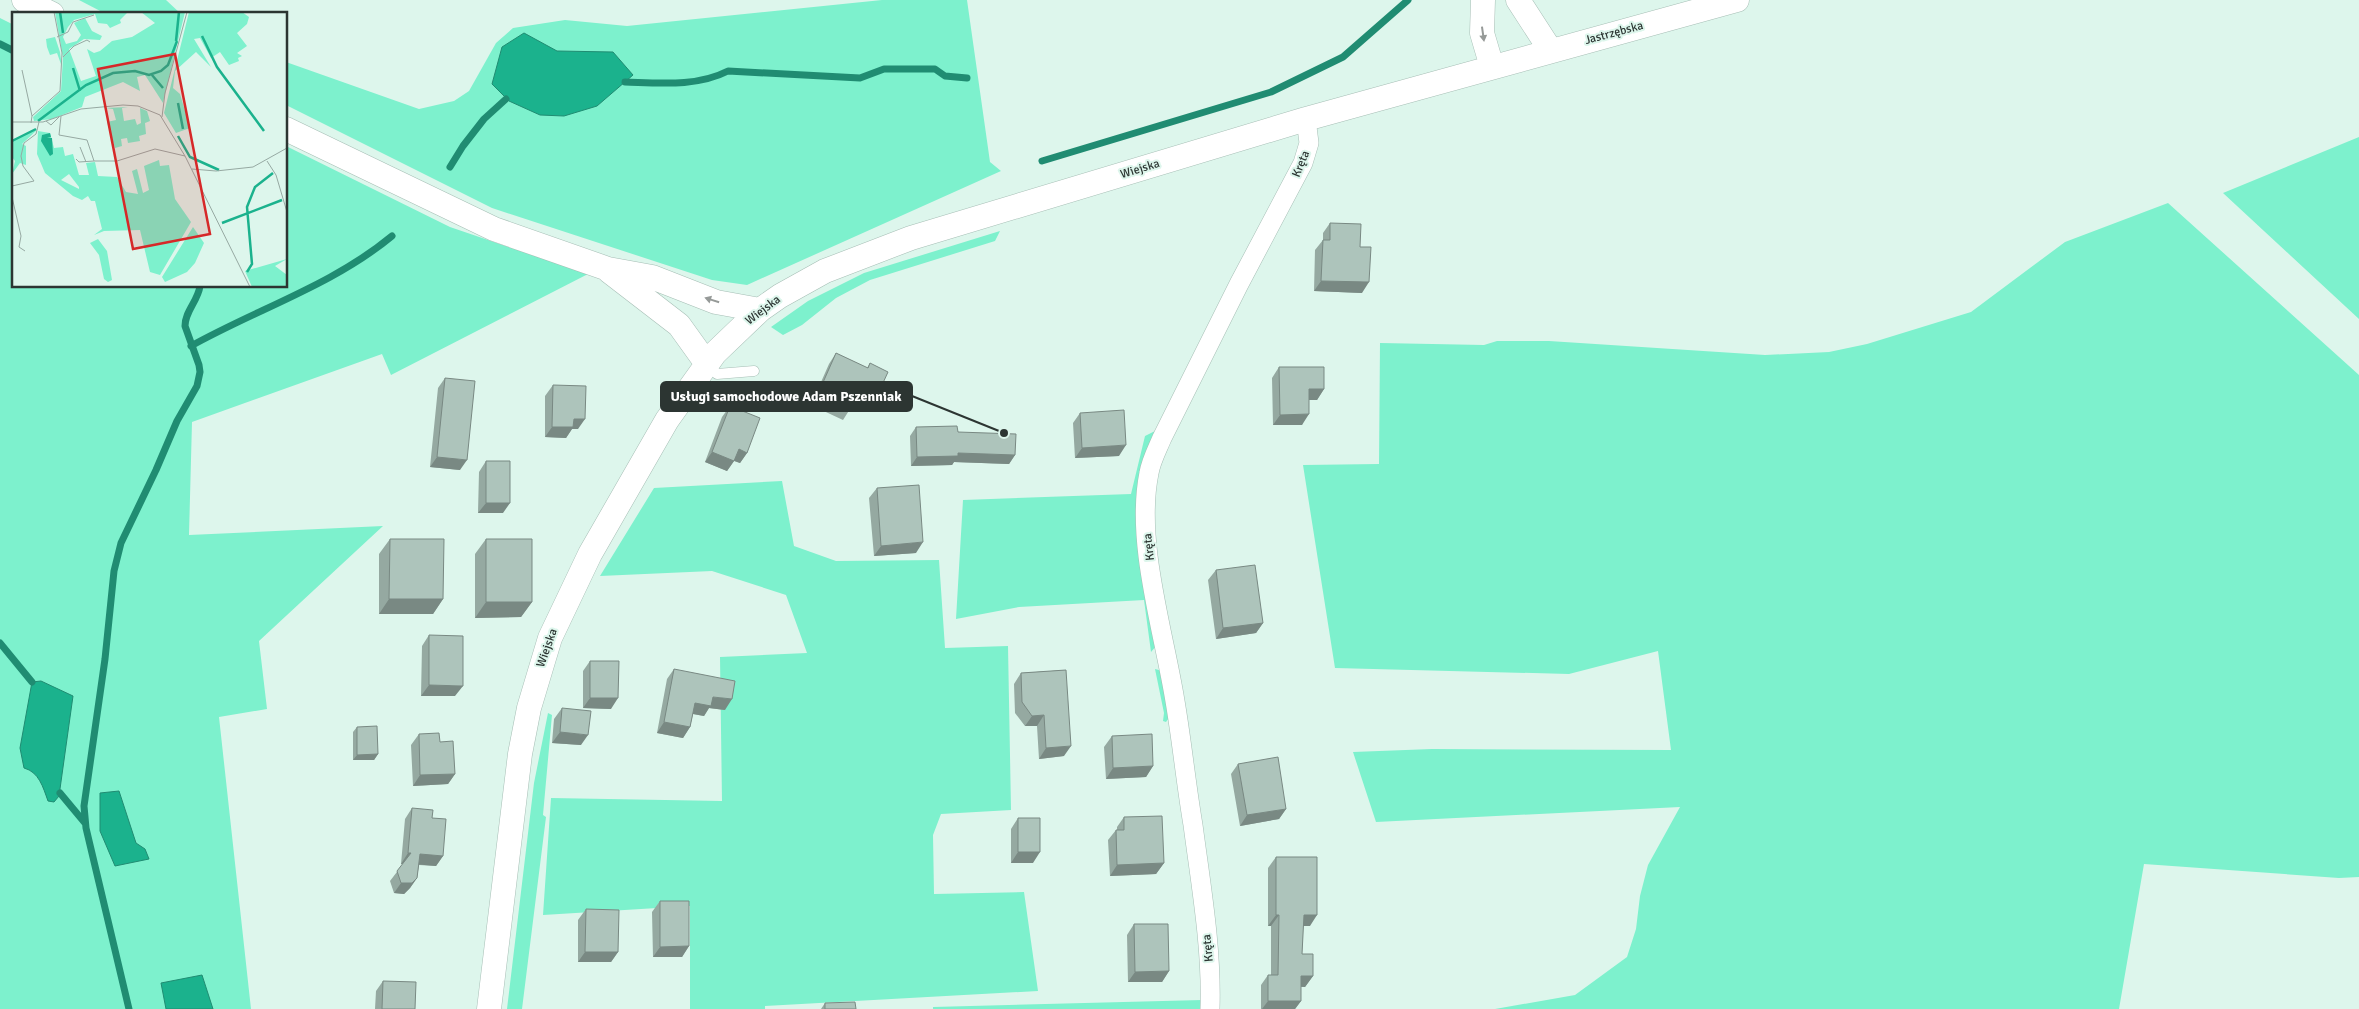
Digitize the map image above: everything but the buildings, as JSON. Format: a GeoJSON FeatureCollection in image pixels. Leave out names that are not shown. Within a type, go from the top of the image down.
{"type":"FeatureCollection","features":[{"type":"Feature","properties":{"kind":"street"},"geometry":{"type":"LineString","coordinates":[[24,0],[48,12]]}},
{"type":"Feature","properties":{"kind":"street"},"geometry":{"type":"LineString","coordinates":[[1483,0],[1482,33],[1492,67]]}},
{"type":"Feature","properties":{"kind":"street"},"geometry":{"type":"LineString","coordinates":[[1518,0],[1551,51]]}},
{"type":"Feature","properties":{"kind":"street","name":"Jastrzębska"},"geometry":{"type":"LineString","coordinates":[[1492,67],[1736,0]]}},
{"type":"Feature","properties":{"kind":"street","name":"Wiejska"},"geometry":{"type":"LineString","coordinates":[[490,1009],[520,754],[529,708],[544,654],[569,596],[610,517],[667,420],[707,364],[735,332],[760,310],[786,292],[825,271],[886,246],[1306,119],[1492,67]]}},
{"type":"Feature","properties":{"kind":"street","name":"Kręta"},"geometry":{"type":"LineString","coordinates":[[1210,1009],[1209,952],[1200,873],[1176,704],[1150,563],[1146,514],[1147,484],[1151,464],[1162,438],[1239,284],[1303,163],[1309,143],[1306,119]]}},
{"type":"Feature","properties":{"kind":"street"},"geometry":{"type":"LineString","coordinates":[[288,130],[494,229],[608,269],[652,277],[716,302],[760,310]]}},
{"type":"Feature","properties":{"kind":"street"},"geometry":{"type":"LineString","coordinates":[[608,269],[679,325],[707,364]]}},
{"type":"Feature","properties":{"kind":"lane"},"geometry":{"type":"LineString","coordinates":[[707,364],[717,374],[754,371]]}},
{"type":"Feature","properties":{"kind":"shaded area"},"geometry":{"type":"Polygon","coordinates":[[[79,0],[166,0],[179,12],[102,12],[79,0]]]}},
{"type":"Feature","properties":{"kind":"shaded area"},"geometry":{"type":"Polygon","coordinates":[[[882,0],[967,0],[990,162],[1001,171],[747,285],[712,280],[492,208],[288,106],[288,63],[419,109],[454,101],[469,91],[496,43],[513,28],[565,20],[627,26],[882,0]]]}},
{"type":"Feature","properties":{"kind":"shaded area"},"geometry":{"type":"Polygon","coordinates":[[[0,18],[12,24],[12,288],[288,288],[288,147],[450,227],[588,274],[391,375],[382,354],[192,422],[189,535],[383,526],[259,641],[267,709],[219,717],[251,1009],[0,1009],[0,18]]]}},
{"type":"Feature","properties":{"kind":"shaded area"},"geometry":{"type":"Polygon","coordinates":[[[524,33],[557,51],[613,52],[633,75],[597,106],[564,116],[540,115],[509,101],[492,84],[502,47],[524,33]]]}},
{"type":"Feature","properties":{"kind":"shaded area"},"geometry":{"type":"Polygon","coordinates":[[[2359,137],[2359,319],[2223,193],[2359,137]]]}},
{"type":"Feature","properties":{"kind":"shaded area"},"geometry":{"type":"Polygon","coordinates":[[[2168,203],[2359,375],[2359,877],[2339,878],[2144,864],[2119,1009],[1495,1009],[1575,995],[1627,957],[1636,929],[1640,896],[1648,865],[1680,807],[1376,822],[1353,752],[1432,749],[1671,750],[1658,651],[1569,674],[1335,668],[1303,465],[1379,464],[1380,343],[1484,345],[1497,341],[1549,341],[1765,355],[1829,352],[1867,344],[1971,312],[2065,242],[2168,203]]]}},
{"type":"Feature","properties":{"kind":"shaded area"},"geometry":{"type":"Polygon","coordinates":[[[1000,231],[995,241],[870,280],[836,298],[802,325],[783,335],[771,327],[808,301],[864,273],[1000,231]]]}},
{"type":"Feature","properties":{"kind":"shaded area"},"geometry":{"type":"Polygon","coordinates":[[[1157,430],[1150,446],[1157,645],[1151,652],[1144,600],[1019,607],[956,619],[963,500],[1131,494],[1145,436],[1157,430]]]}},
{"type":"Feature","properties":{"kind":"shaded area"},"geometry":{"type":"Polygon","coordinates":[[[782,481],[794,546],[836,561],[939,560],[945,648],[1008,646],[1011,810],[941,814],[933,835],[934,894],[1024,892],[1038,991],[765,1006],[765,1009],[690,1009],[690,906],[543,915],[551,798],[722,801],[720,657],[807,653],[786,595],[712,571],[600,576],[654,488],[782,481]]]}},
{"type":"Feature","properties":{"kind":"shaded area"},"geometry":{"type":"Polygon","coordinates":[[[1155,669],[1163,671],[1171,715],[1166,722],[1163,721],[1164,713],[1155,669]]]}},
{"type":"Feature","properties":{"kind":"shaded area"},"geometry":{"type":"Polygon","coordinates":[[[41,681],[73,696],[59,796],[54,802],[48,801],[37,777],[24,768],[20,748],[32,682],[41,681]]]}},
{"type":"Feature","properties":{"kind":"shaded area"},"geometry":{"type":"Polygon","coordinates":[[[548,713],[552,715],[543,815],[546,817],[522,1009],[507,1009],[534,783],[548,713]]]}},
{"type":"Feature","properties":{"kind":"shaded area"},"geometry":{"type":"Polygon","coordinates":[[[119,791],[136,843],[145,849],[149,859],[115,866],[100,831],[100,793],[119,791]]]}},
{"type":"Feature","properties":{"kind":"shaded area"},"geometry":{"type":"Polygon","coordinates":[[[202,975],[213,1009],[166,1009],[161,983],[202,975]]]}},
{"type":"Feature","properties":{"kind":"shaded area"},"geometry":{"type":"Polygon","coordinates":[[[1202,1000],[1205,1009],[933,1009],[933,1007],[1202,1000]]]}},
{"type":"Feature","properties":{"kind":"waterway"},"geometry":{"type":"LineString","coordinates":[[1042,161],[1271,92],[1343,57],[1408,0]]}},
{"type":"Feature","properties":{"kind":"waterway"},"geometry":{"type":"LineString","coordinates":[[0,44],[12,50]]}},
{"type":"Feature","properties":{"kind":"waterway"},"geometry":{"type":"LineString","coordinates":[[625,82],[691,82],[704,80],[728,71],[860,78],[884,69],[935,69],[945,76],[967,78]]}},
{"type":"Feature","properties":{"kind":"waterway"},"geometry":{"type":"LineString","coordinates":[[450,167],[463,146],[484,119],[506,99]]}},
{"type":"Feature","properties":{"kind":"waterway"},"geometry":{"type":"LineString","coordinates":[[191,346],[320,283],[345,269],[392,236]]}},
{"type":"Feature","properties":{"kind":"waterway"},"geometry":{"type":"LineString","coordinates":[[129,1009],[86,828],[84,806],[105,659],[114,571],[121,543],[177,421],[197,386],[200,372],[199,365],[185,326],[187,316],[200,288]]}},
{"type":"Feature","properties":{"kind":"waterway"},"geometry":{"type":"LineString","coordinates":[[0,643],[32,682]]}},
{"type":"Feature","properties":{"kind":"waterway"},"geometry":{"type":"LineString","coordinates":[[60,793],[85,823]]}},
{"type":"Feature","properties":{"kind":"place","name":"Usługi samochodowe Adam Pszenniak"},"geometry":{"type":"Point","coordinates":[1004,433]}}]}
